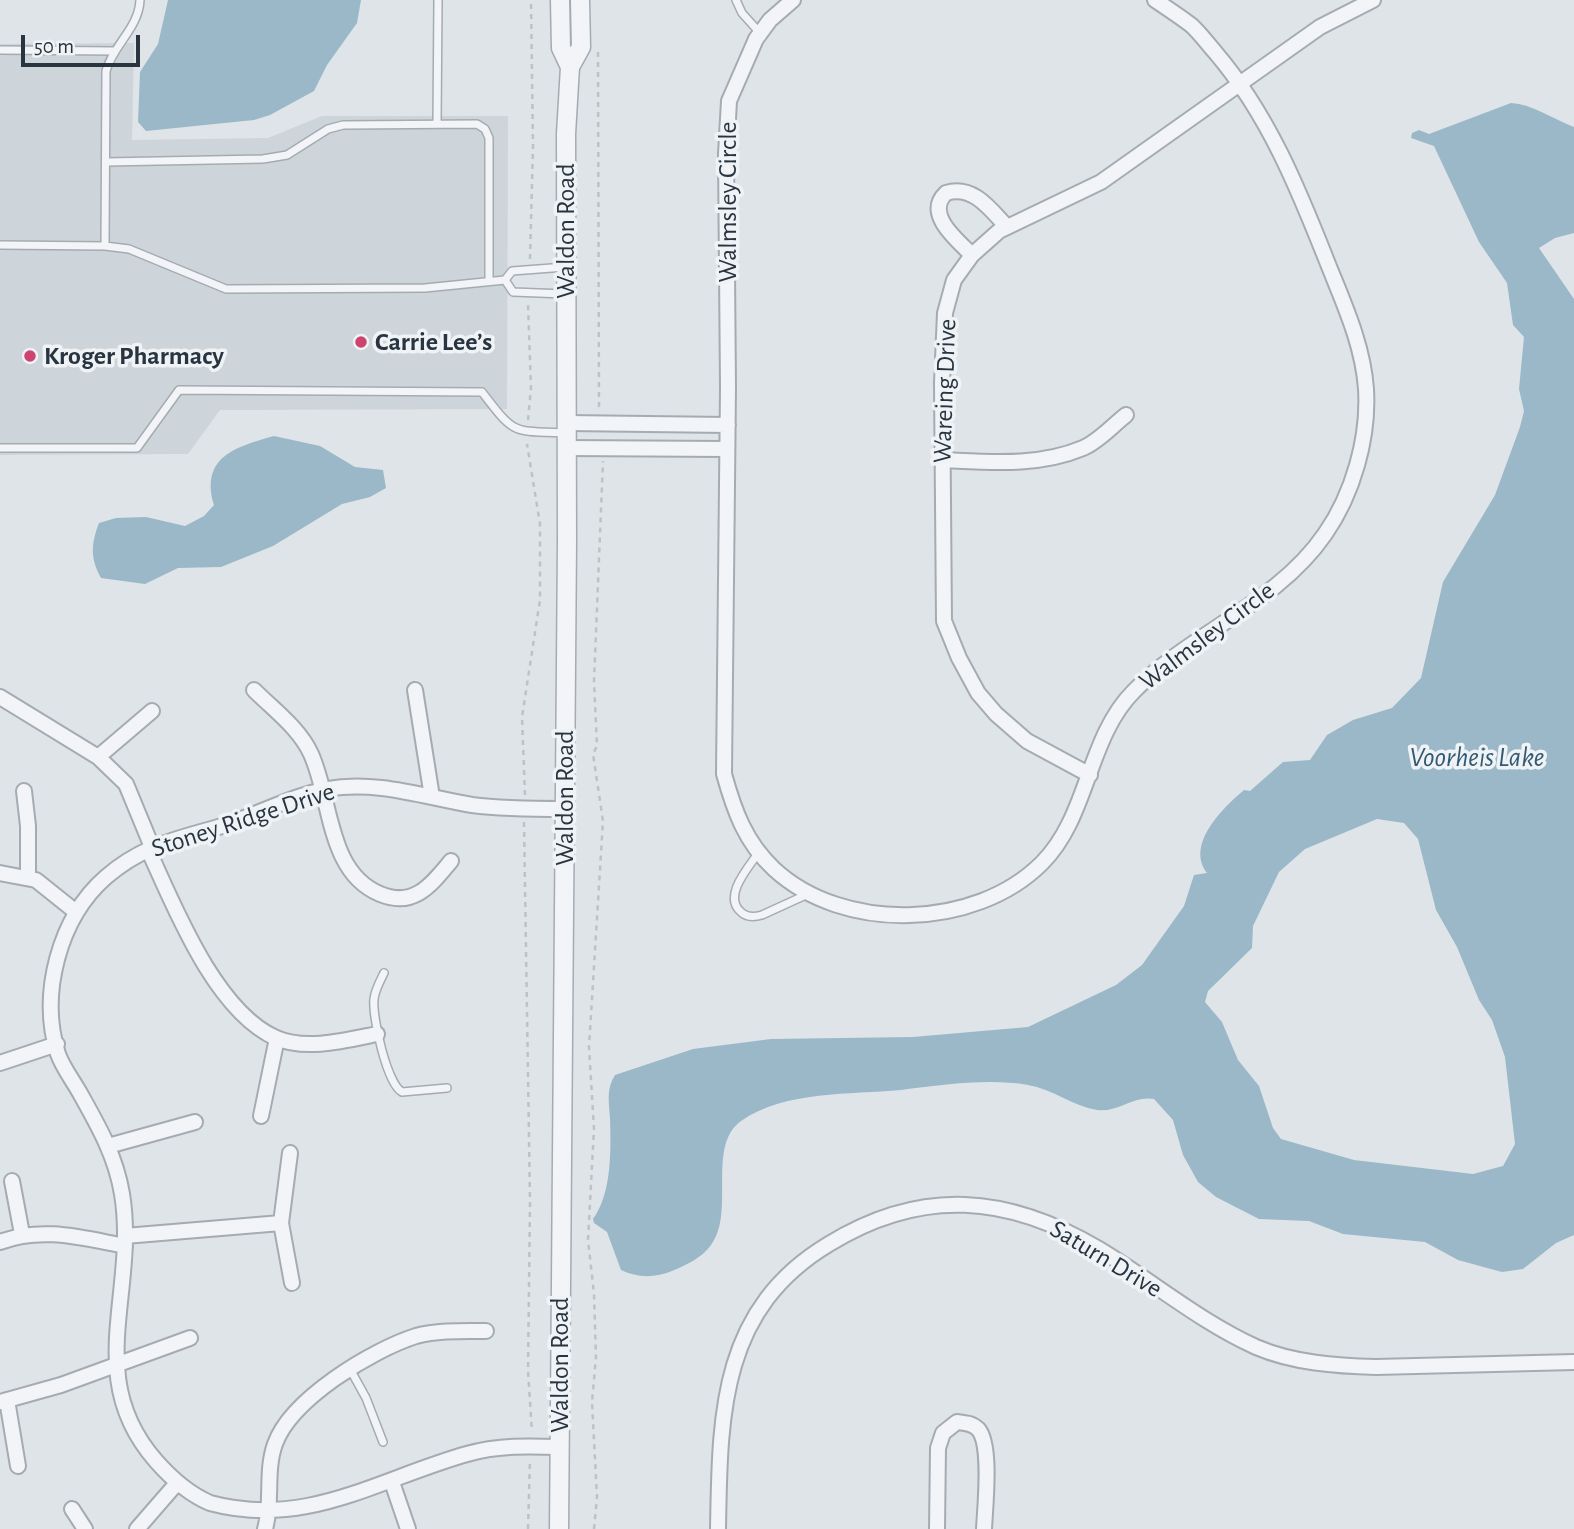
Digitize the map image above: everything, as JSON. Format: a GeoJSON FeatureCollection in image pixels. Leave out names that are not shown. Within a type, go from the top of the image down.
{"type":"FeatureCollection","features":[{"type":"Feature","properties":{"kind":"street","name":"Waldon Road"},"geometry":{"type":"LineString","coordinates":[[559,1529],[566,267],[570,67],[561,48],[560,0]]}},
{"type":"Feature","properties":{"kind":"street","name":"Waldon Road"},"geometry":{"type":"LineString","coordinates":[[570,67],[581,47],[580,0]]}},
{"type":"Feature","properties":{"kind":"street","name":"Walmsley Circle"},"geometry":{"type":"LineString","coordinates":[[793,0],[770,20],[741,68],[729,102],[726,132],[728,425],[724,774],[736,817],[773,869],[830,905],[859,912],[906,915],[943,911],[1003,892],[1042,863],[1063,838],[1114,720],[1131,694],[1162,665],[1262,597],[1296,568],[1327,531],[1340,509],[1356,468],[1366,411],[1363,365],[1350,320],[1270,129],[1241,82],[1193,27],[1155,0]]}},
{"type":"Feature","properties":{"kind":"street","name":"Wareing Drive"},"geometry":{"type":"LineString","coordinates":[[1090,775],[1027,741],[996,714],[978,693],[958,659],[944,621],[942,460],[945,313],[954,280],[972,255],[1007,227],[1101,182],[1320,27],[1373,0]]}},
{"type":"Feature","properties":{"kind":"street"},"geometry":{"type":"LineString","coordinates":[[972,255],[945,227],[940,217],[939,205],[946,193],[963,191],[972,194],[1007,227]]}},
{"type":"Feature","properties":{"kind":"street"},"geometry":{"type":"LineString","coordinates":[[942,460],[1018,462],[1056,457],[1084,447],[1126,415]]}},
{"type":"Feature","properties":{"kind":"street"},"geometry":{"type":"LineString","coordinates":[[566,435],[600,424],[728,425]]}},
{"type":"Feature","properties":{"kind":"street"},"geometry":{"type":"LineString","coordinates":[[566,435],[602,448],[727,449]]}},
{"type":"Feature","properties":{"kind":"street"},"geometry":{"type":"LineString","coordinates":[[254,690],[300,734],[311,754],[339,849],[353,877],[366,888],[395,898],[417,895],[428,888],[450,861]]}},
{"type":"Feature","properties":{"kind":"street"},"geometry":{"type":"LineString","coordinates":[[415,691],[432,797]]}},
{"type":"Feature","properties":{"kind":"street"},"geometry":{"type":"LineString","coordinates":[[0,697],[99,757],[126,784],[184,927],[214,978],[249,1020],[277,1038],[330,1043],[377,1034]]}},
{"type":"Feature","properties":{"kind":"street"},"geometry":{"type":"LineString","coordinates":[[99,757],[152,711]]}},
{"type":"Feature","properties":{"kind":"street","name":"Stoney Ridge Drive"},"geometry":{"type":"LineString","coordinates":[[560,1447],[531,1446],[475,1452],[321,1511],[267,1523],[206,1502],[177,1483],[135,1436],[120,1402],[115,1364],[125,1241],[122,1195],[108,1146],[59,1056],[52,1019],[55,963],[76,912],[106,876],[165,840],[246,818],[323,790],[378,786],[484,806],[565,809]]}},
{"type":"Feature","properties":{"kind":"street"},"geometry":{"type":"LineString","coordinates":[[24,791],[29,878]]}},
{"type":"Feature","properties":{"kind":"street"},"geometry":{"type":"LineString","coordinates":[[0,873],[36,880],[76,912]]}},
{"type":"Feature","properties":{"kind":"street"},"geometry":{"type":"LineString","coordinates":[[261,1116],[277,1038]]}},
{"type":"Feature","properties":{"kind":"street"},"geometry":{"type":"LineString","coordinates":[[0,1063],[57,1044]]}},
{"type":"Feature","properties":{"kind":"street"},"geometry":{"type":"LineString","coordinates":[[108,1146],[195,1122]]}},
{"type":"Feature","properties":{"kind":"street"},"geometry":{"type":"LineString","coordinates":[[290,1153],[281,1223],[292,1283]]}},
{"type":"Feature","properties":{"kind":"street"},"geometry":{"type":"LineString","coordinates":[[12,1181],[22,1234]]}},
{"type":"Feature","properties":{"kind":"street","name":"Saturn Drive"},"geometry":{"type":"LineString","coordinates":[[718,1529],[719,1445],[724,1396],[731,1367],[747,1332],[767,1300],[810,1257],[845,1234],[888,1215],[943,1204],[1012,1210],[1039,1219],[1101,1250],[1218,1329],[1260,1348],[1302,1360],[1376,1367],[1574,1362]]}},
{"type":"Feature","properties":{"kind":"street"},"geometry":{"type":"LineString","coordinates":[[0,1242],[22,1234],[43,1232],[125,1241],[281,1223]]}},
{"type":"Feature","properties":{"kind":"street"},"geometry":{"type":"LineString","coordinates":[[267,1523],[269,1472],[275,1443],[305,1400],[382,1350],[418,1336],[486,1331]]}},
{"type":"Feature","properties":{"kind":"street"},"geometry":{"type":"LineString","coordinates":[[18,1466],[3,1398],[61,1385],[190,1338]]}},
{"type":"Feature","properties":{"kind":"street"},"geometry":{"type":"LineString","coordinates":[[937,1529],[938,1448],[943,1433],[957,1422],[970,1423],[979,1430],[985,1448],[984,1529]]}},
{"type":"Feature","properties":{"kind":"street"},"geometry":{"type":"LineString","coordinates":[[392,1482],[408,1529]]}},
{"type":"Feature","properties":{"kind":"street"},"geometry":{"type":"LineString","coordinates":[[137,1529],[177,1483]]}},
{"type":"Feature","properties":{"kind":"street"},"geometry":{"type":"LineString","coordinates":[[72,1509],[85,1529]]}},
{"type":"Feature","properties":{"kind":"lane"},"geometry":{"type":"LineString","coordinates":[[105,246],[107,71],[114,51],[135,22],[140,0]]}},
{"type":"Feature","properties":{"kind":"lane"},"geometry":{"type":"LineString","coordinates":[[437,124],[438,0]]}},
{"type":"Feature","properties":{"kind":"lane"},"geometry":{"type":"LineString","coordinates":[[736,0],[742,13],[760,34]]}},
{"type":"Feature","properties":{"kind":"lane"},"geometry":{"type":"LineString","coordinates":[[0,50],[114,51]]}},
{"type":"Feature","properties":{"kind":"lane"},"geometry":{"type":"LineString","coordinates":[[106,162],[263,159],[287,155],[328,129],[343,125],[477,124],[485,129],[489,138],[489,280]]}},
{"type":"Feature","properties":{"kind":"lane"},"geometry":{"type":"LineString","coordinates":[[0,245],[105,246],[129,249],[226,289],[425,288],[505,280]]}},
{"type":"Feature","properties":{"kind":"lane"},"geometry":{"type":"LineString","coordinates":[[505,280],[512,271],[529,267],[566,267]]}},
{"type":"Feature","properties":{"kind":"lane"},"geometry":{"type":"LineString","coordinates":[[505,280],[513,292],[566,295]]}},
{"type":"Feature","properties":{"kind":"lane"},"geometry":{"type":"LineString","coordinates":[[0,448],[136,448],[179,390],[482,391],[509,427],[526,432],[566,435]]}},
{"type":"Feature","properties":{"kind":"lane"},"geometry":{"type":"LineString","coordinates":[[759,852],[735,894],[734,903],[741,913],[754,917],[762,915],[797,902],[809,894]]}},
{"type":"Feature","properties":{"kind":"lane"},"geometry":{"type":"LineString","coordinates":[[384,973],[374,997],[377,1034],[397,1090],[447,1088]]}},
{"type":"Feature","properties":{"kind":"lane"},"geometry":{"type":"LineString","coordinates":[[350,1369],[366,1398],[383,1442]]}},
{"type":"Feature","properties":{"kind":"path"},"geometry":{"type":"LineString","coordinates":[[529,267],[533,147],[531,0]]}},
{"type":"Feature","properties":{"kind":"path"},"geometry":{"type":"LineString","coordinates":[[597,41],[600,92],[597,330],[600,424]]}},
{"type":"Feature","properties":{"kind":"path"},"geometry":{"type":"LineString","coordinates":[[528,293],[531,388],[526,432],[540,524],[540,600],[522,716],[531,1446],[528,1529]]}},
{"type":"Feature","properties":{"kind":"path"},"geometry":{"type":"LineString","coordinates":[[594,1529],[597,1497],[592,1402],[596,1357],[594,1294],[588,1240],[594,1129],[589,1048],[594,942],[603,859],[603,821],[593,754],[597,746],[594,681],[602,448]]}},
{"type":"Feature","properties":{"kind":"shaded area"},"geometry":{"type":"Polygon","coordinates":[[[134,43],[132,140],[268,138],[322,116],[508,116],[507,409],[220,410],[188,454],[0,455],[0,44],[134,43]]]}},
{"type":"Feature","properties":{"kind":"water"},"geometry":{"type":"Polygon","coordinates":[[[168,0],[361,0],[357,23],[327,65],[314,91],[270,115],[254,120],[146,131],[138,122],[140,72],[158,44],[168,0]]]}},
{"type":"Feature","properties":{"kind":"water","name":"Voorheis Lake"},"geometry":{"type":"Polygon","coordinates":[[[1511,103],[1535,109],[1574,127],[1574,233],[1555,238],[1539,248],[1574,299],[1574,1235],[1556,1243],[1523,1269],[1502,1272],[1458,1260],[1425,1242],[1343,1234],[1309,1221],[1259,1219],[1216,1197],[1198,1182],[1183,1155],[1173,1120],[1154,1099],[1139,1099],[1112,1109],[1097,1110],[1037,1087],[981,1082],[819,1096],[778,1104],[759,1111],[741,1121],[731,1132],[725,1146],[721,1215],[718,1231],[707,1250],[688,1264],[659,1275],[640,1276],[621,1270],[607,1232],[594,1223],[593,1219],[604,1197],[609,1171],[609,1096],[615,1075],[693,1049],[771,1039],[913,1037],[1028,1027],[1116,985],[1142,965],[1184,906],[1194,875],[1207,873],[1201,862],[1204,838],[1227,806],[1244,790],[1250,791],[1283,762],[1310,760],[1327,735],[1353,720],[1392,708],[1421,678],[1443,582],[1495,495],[1524,411],[1519,389],[1524,337],[1513,325],[1507,283],[1479,242],[1434,146],[1411,138],[1412,133],[1419,130],[1429,134],[1511,103]],[[1377,819],[1305,849],[1279,872],[1253,926],[1252,948],[1208,991],[1205,1002],[1222,1022],[1238,1060],[1259,1086],[1273,1128],[1281,1139],[1354,1160],[1473,1174],[1503,1166],[1515,1144],[1505,1057],[1492,1020],[1479,1000],[1457,947],[1436,910],[1418,839],[1404,823],[1377,819]]]}},
{"type":"Feature","properties":{"kind":"water"},"geometry":{"type":"Polygon","coordinates":[[[274,436],[320,446],[355,467],[383,470],[386,488],[370,497],[342,504],[273,546],[221,567],[178,568],[145,584],[101,578],[93,551],[99,523],[116,518],[146,517],[185,526],[204,516],[214,505],[212,476],[224,457],[234,450],[274,436]]]}},
{"type":"Feature","properties":{"kind":"place","name":"Carrie Lee’s"},"geometry":{"type":"Point","coordinates":[361,342]}},
{"type":"Feature","properties":{"kind":"place","name":"Kroger Pharmacy"},"geometry":{"type":"Point","coordinates":[30,356]}}]}
